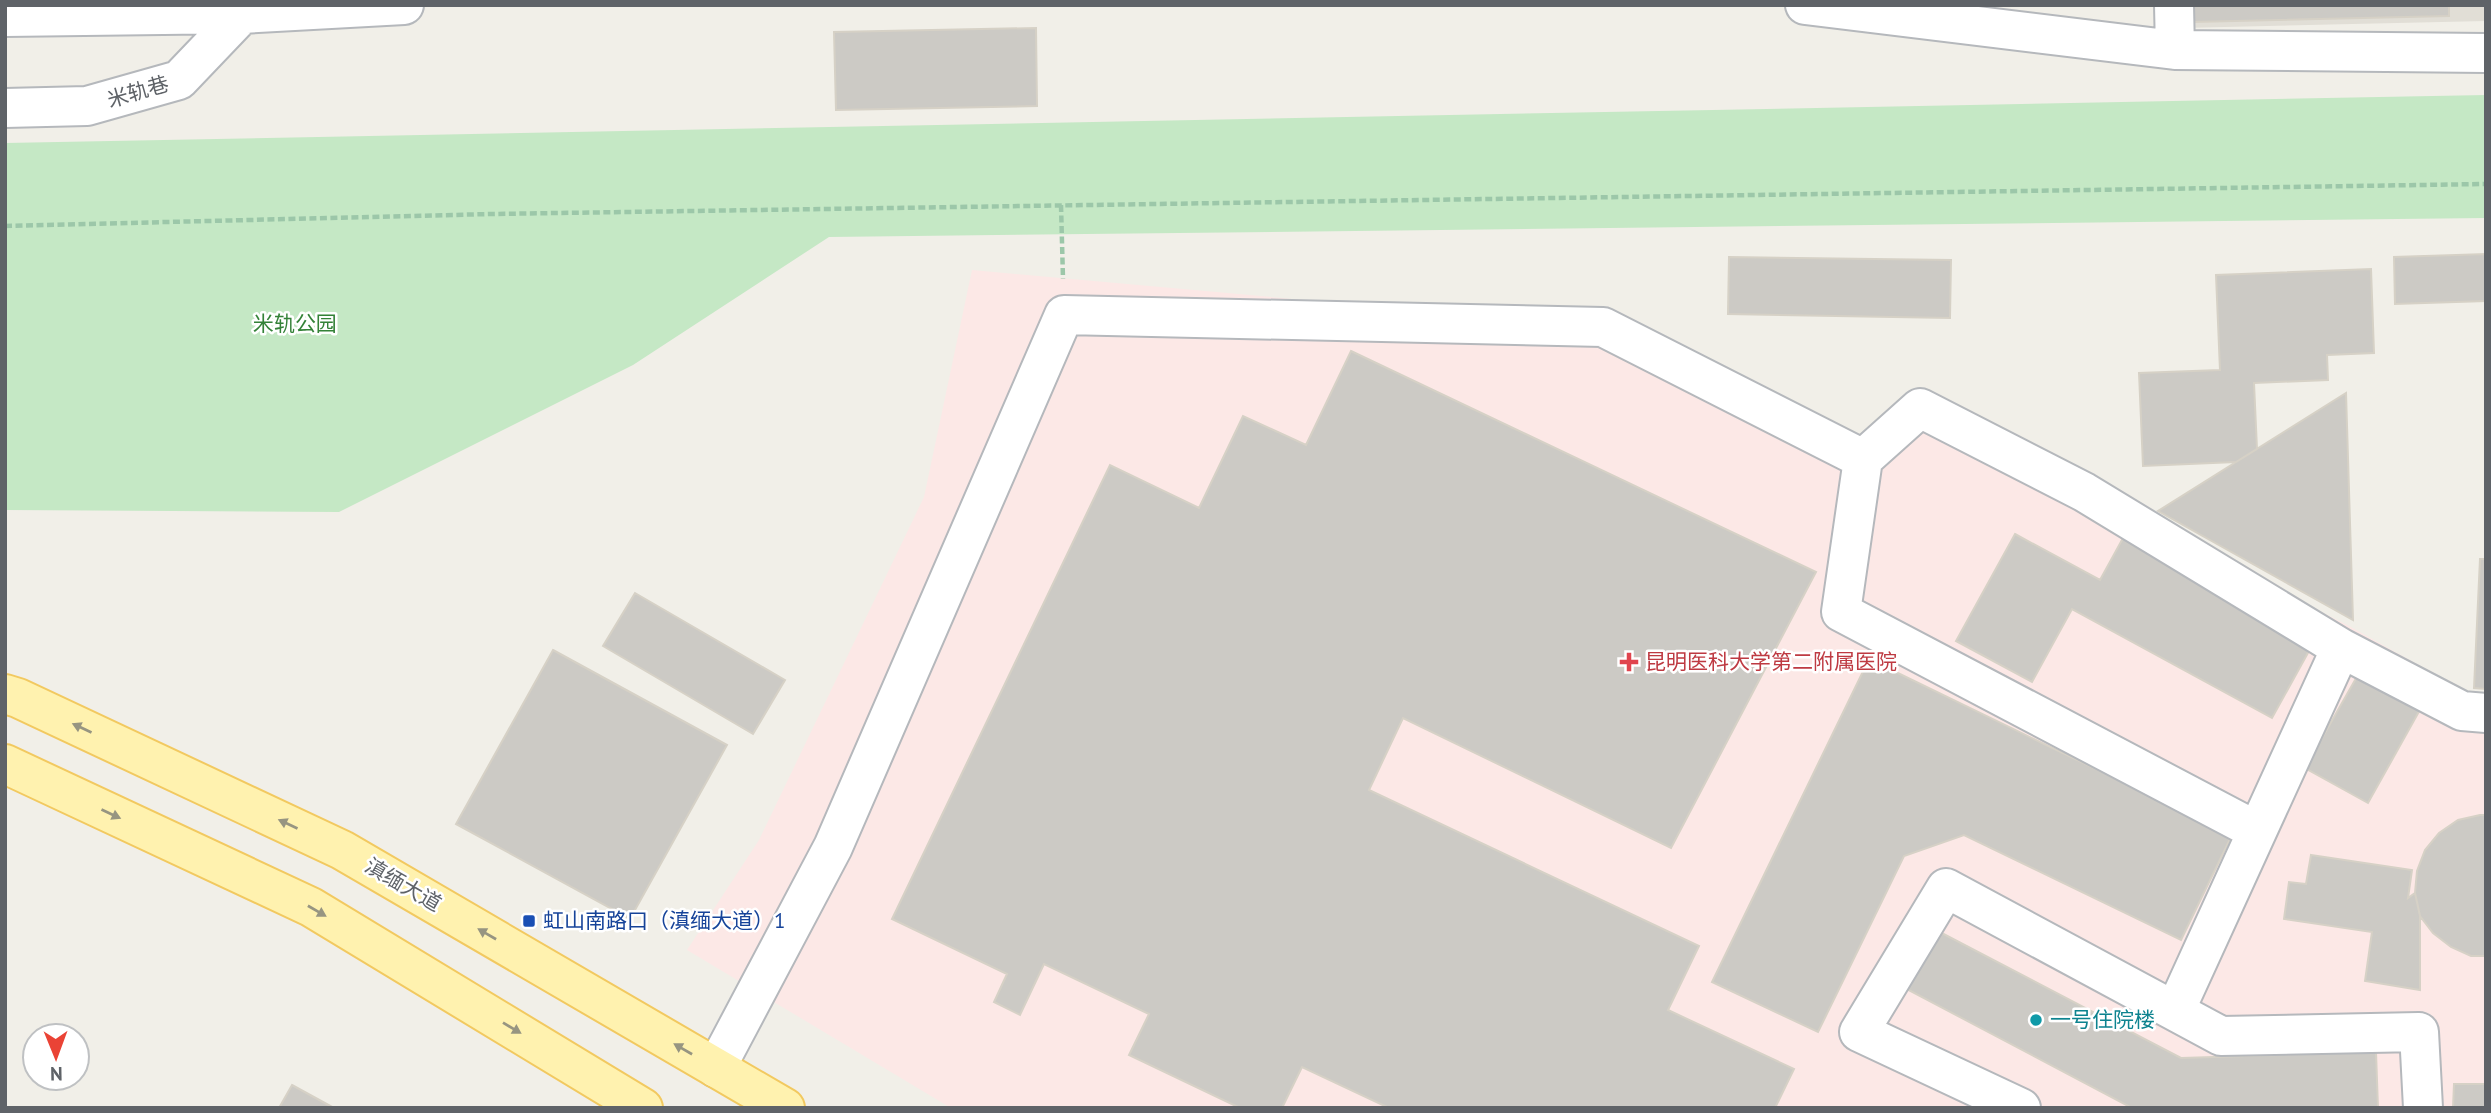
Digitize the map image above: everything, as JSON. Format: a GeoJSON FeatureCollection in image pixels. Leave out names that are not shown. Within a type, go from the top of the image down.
{"type":"FeatureCollection","features":[{"type":"Feature","properties":{"kind":"main road","name":"滇缅大道"},"geometry":{"type":"LineString","coordinates":[[5,694],[342,850],[785,1108]]}},
{"type":"Feature","properties":{"kind":"main road"},"geometry":{"type":"LineString","coordinates":[[5,764],[311,907],[643,1108]]}},
{"type":"Feature","properties":{"kind":"street"},"geometry":{"type":"LineString","coordinates":[[5,17],[242,14],[404,5]]}},
{"type":"Feature","properties":{"kind":"street"},"geometry":{"type":"LineString","coordinates":[[1805,5],[2175,50],[2486,53]]}},
{"type":"Feature","properties":{"kind":"street"},"geometry":{"type":"LineString","coordinates":[[2174,5],[2175,50]]}},
{"type":"Feature","properties":{"kind":"street","name":"米轨巷"},"geometry":{"type":"LineString","coordinates":[[5,108],[87,106],[179,80],[242,14]]}},
{"type":"Feature","properties":{"kind":"street"},"geometry":{"type":"LineString","coordinates":[[716,1068],[833,847],[1065,315],[1603,327],[1863,459]]}},
{"type":"Feature","properties":{"kind":"street"},"geometry":{"type":"LineString","coordinates":[[2257,831],[1841,612],[1863,459],[1920,408],[2084,492],[2341,648],[2462,711],[2486,713]]}},
{"type":"Feature","properties":{"kind":"street"},"geometry":{"type":"LineString","coordinates":[[2175,1011],[2341,648]]}},
{"type":"Feature","properties":{"kind":"street"},"geometry":{"type":"LineString","coordinates":[[2021,1108],[1859,1032],[1946,888],[2221,1036],[2419,1032],[2423,1108]]}},
{"type":"Feature","properties":{"kind":"path"},"geometry":{"type":"LineString","coordinates":[[5,226],[492,214],[2486,184]]}},
{"type":"Feature","properties":{"kind":"path"},"geometry":{"type":"LineString","coordinates":[[1061,205],[1065,315]]}},
{"type":"Feature","properties":{"kind":"shaded area"},"geometry":{"type":"Polygon","coordinates":[[[2182,5],[2486,5],[2486,21],[2182,28],[2182,5]]]}},
{"type":"Feature","properties":{"kind":"shaded area","name":"昆明医科大学第二附属医院"},"geometry":{"type":"Polygon","coordinates":[[[972,270],[1603,327],[1863,459],[1920,408],[2349,626],[2479,699],[2486,699],[2486,1108],[951,1108],[687,950],[759,840],[924,497],[972,270]]]}},
{"type":"Feature","properties":{"kind":"green space","name":"米轨公园"},"geometry":{"type":"Polygon","coordinates":[[[2486,95],[2486,218],[829,237],[633,365],[339,512],[5,510],[5,143],[2486,95]]]}},
{"type":"Feature","properties":{"kind":"building"},"geometry":{"type":"Polygon","coordinates":[[[2193,5],[2449,5],[2449,16],[2193,22],[2193,5]]]}},
{"type":"Feature","properties":{"kind":"building"},"geometry":{"type":"Polygon","coordinates":[[[1036,28],[1037,106],[836,110],[834,32],[1036,28]]]}},
{"type":"Feature","properties":{"kind":"building"},"geometry":{"type":"Polygon","coordinates":[[[2486,254],[2486,301],[2395,304],[2394,257],[2486,254]]]}},
{"type":"Feature","properties":{"kind":"building"},"geometry":{"type":"Polygon","coordinates":[[[1729,257],[1951,260],[1950,318],[1728,314],[1729,257]]]}},
{"type":"Feature","properties":{"kind":"building"},"geometry":{"type":"Polygon","coordinates":[[[2371,269],[2374,353],[2327,355],[2328,380],[2254,383],[2257,449],[2236,462],[2143,466],[2139,373],[2220,370],[2216,275],[2371,269]]]}},
{"type":"Feature","properties":{"kind":"building"},"geometry":{"type":"Polygon","coordinates":[[[1351,351],[1816,572],[1671,848],[1403,718],[1369,790],[1699,946],[1668,1010],[1794,1069],[1775,1108],[1389,1108],[1302,1067],[1282,1108],[1240,1108],[1129,1055],[1149,1014],[1044,964],[1020,1015],[994,1002],[1007,974],[892,919],[1110,465],[1199,508],[1243,416],[1306,445],[1351,351]]]}},
{"type":"Feature","properties":{"kind":"building"},"geometry":{"type":"Polygon","coordinates":[[[2346,393],[2353,620],[2158,511],[2346,393]]]}},
{"type":"Feature","properties":{"kind":"building"},"geometry":{"type":"Polygon","coordinates":[[[2015,534],[2100,580],[2123,538],[2314,642],[2272,718],[2072,609],[2032,682],[1956,641],[2015,534]]]}},
{"type":"Feature","properties":{"kind":"building"},"geometry":{"type":"Polygon","coordinates":[[[2480,559],[2486,559],[2486,689],[2474,688],[2480,559]]]}},
{"type":"Feature","properties":{"kind":"building"},"geometry":{"type":"Polygon","coordinates":[[[635,593],[785,680],[753,734],[603,646],[635,593]]]}},
{"type":"Feature","properties":{"kind":"building"},"geometry":{"type":"Polygon","coordinates":[[[553,650],[727,745],[630,919],[456,824],[553,650]]]}},
{"type":"Feature","properties":{"kind":"building"},"geometry":{"type":"Polygon","coordinates":[[[1869,659],[2232,835],[2181,940],[1964,835],[1904,856],[1818,1032],[1712,982],[1869,659]]]}},
{"type":"Feature","properties":{"kind":"building"},"geometry":{"type":"Polygon","coordinates":[[[2359,673],[2421,708],[2368,803],[2305,768],[2359,673]]]}},
{"type":"Feature","properties":{"kind":"building"},"geometry":{"type":"Polygon","coordinates":[[[2486,815],[2486,956],[2471,956],[2451,947],[2433,933],[2420,916],[2415,893],[2417,871],[2425,850],[2439,833],[2458,820],[2486,815]]]}},
{"type":"Feature","properties":{"kind":"building"},"geometry":{"type":"Polygon","coordinates":[[[2311,855],[2412,870],[2408,898],[2415,893],[2420,916],[2420,990],[2365,981],[2372,932],[2284,919],[2289,882],[2306,884],[2311,855]]]}},
{"type":"Feature","properties":{"kind":"building","name":"一号住院楼"},"geometry":{"type":"Polygon","coordinates":[[[1934,929],[2181,1058],[2376,1052],[2378,1108],[2132,1108],[1903,987],[1934,929]]]}},
{"type":"Feature","properties":{"kind":"building"},"geometry":{"type":"Polygon","coordinates":[[[2454,1084],[2486,1084],[2486,1108],[2453,1108],[2454,1084]]]}},
{"type":"Feature","properties":{"kind":"building"},"geometry":{"type":"Polygon","coordinates":[[[292,1085],[334,1108],[279,1108],[292,1085]]]}},
{"type":"Feature","properties":{"kind":"place","name":"昆明医科大学第二附属医院"},"geometry":{"type":"Point","coordinates":[1629,662]}},
{"type":"Feature","properties":{"kind":"place","name":"虹山南路口（滇缅大道）1"},"geometry":{"type":"Point","coordinates":[529,921]}},
{"type":"Feature","properties":{"kind":"place","name":"一号住院楼"},"geometry":{"type":"Point","coordinates":[2036,1020]}}]}
